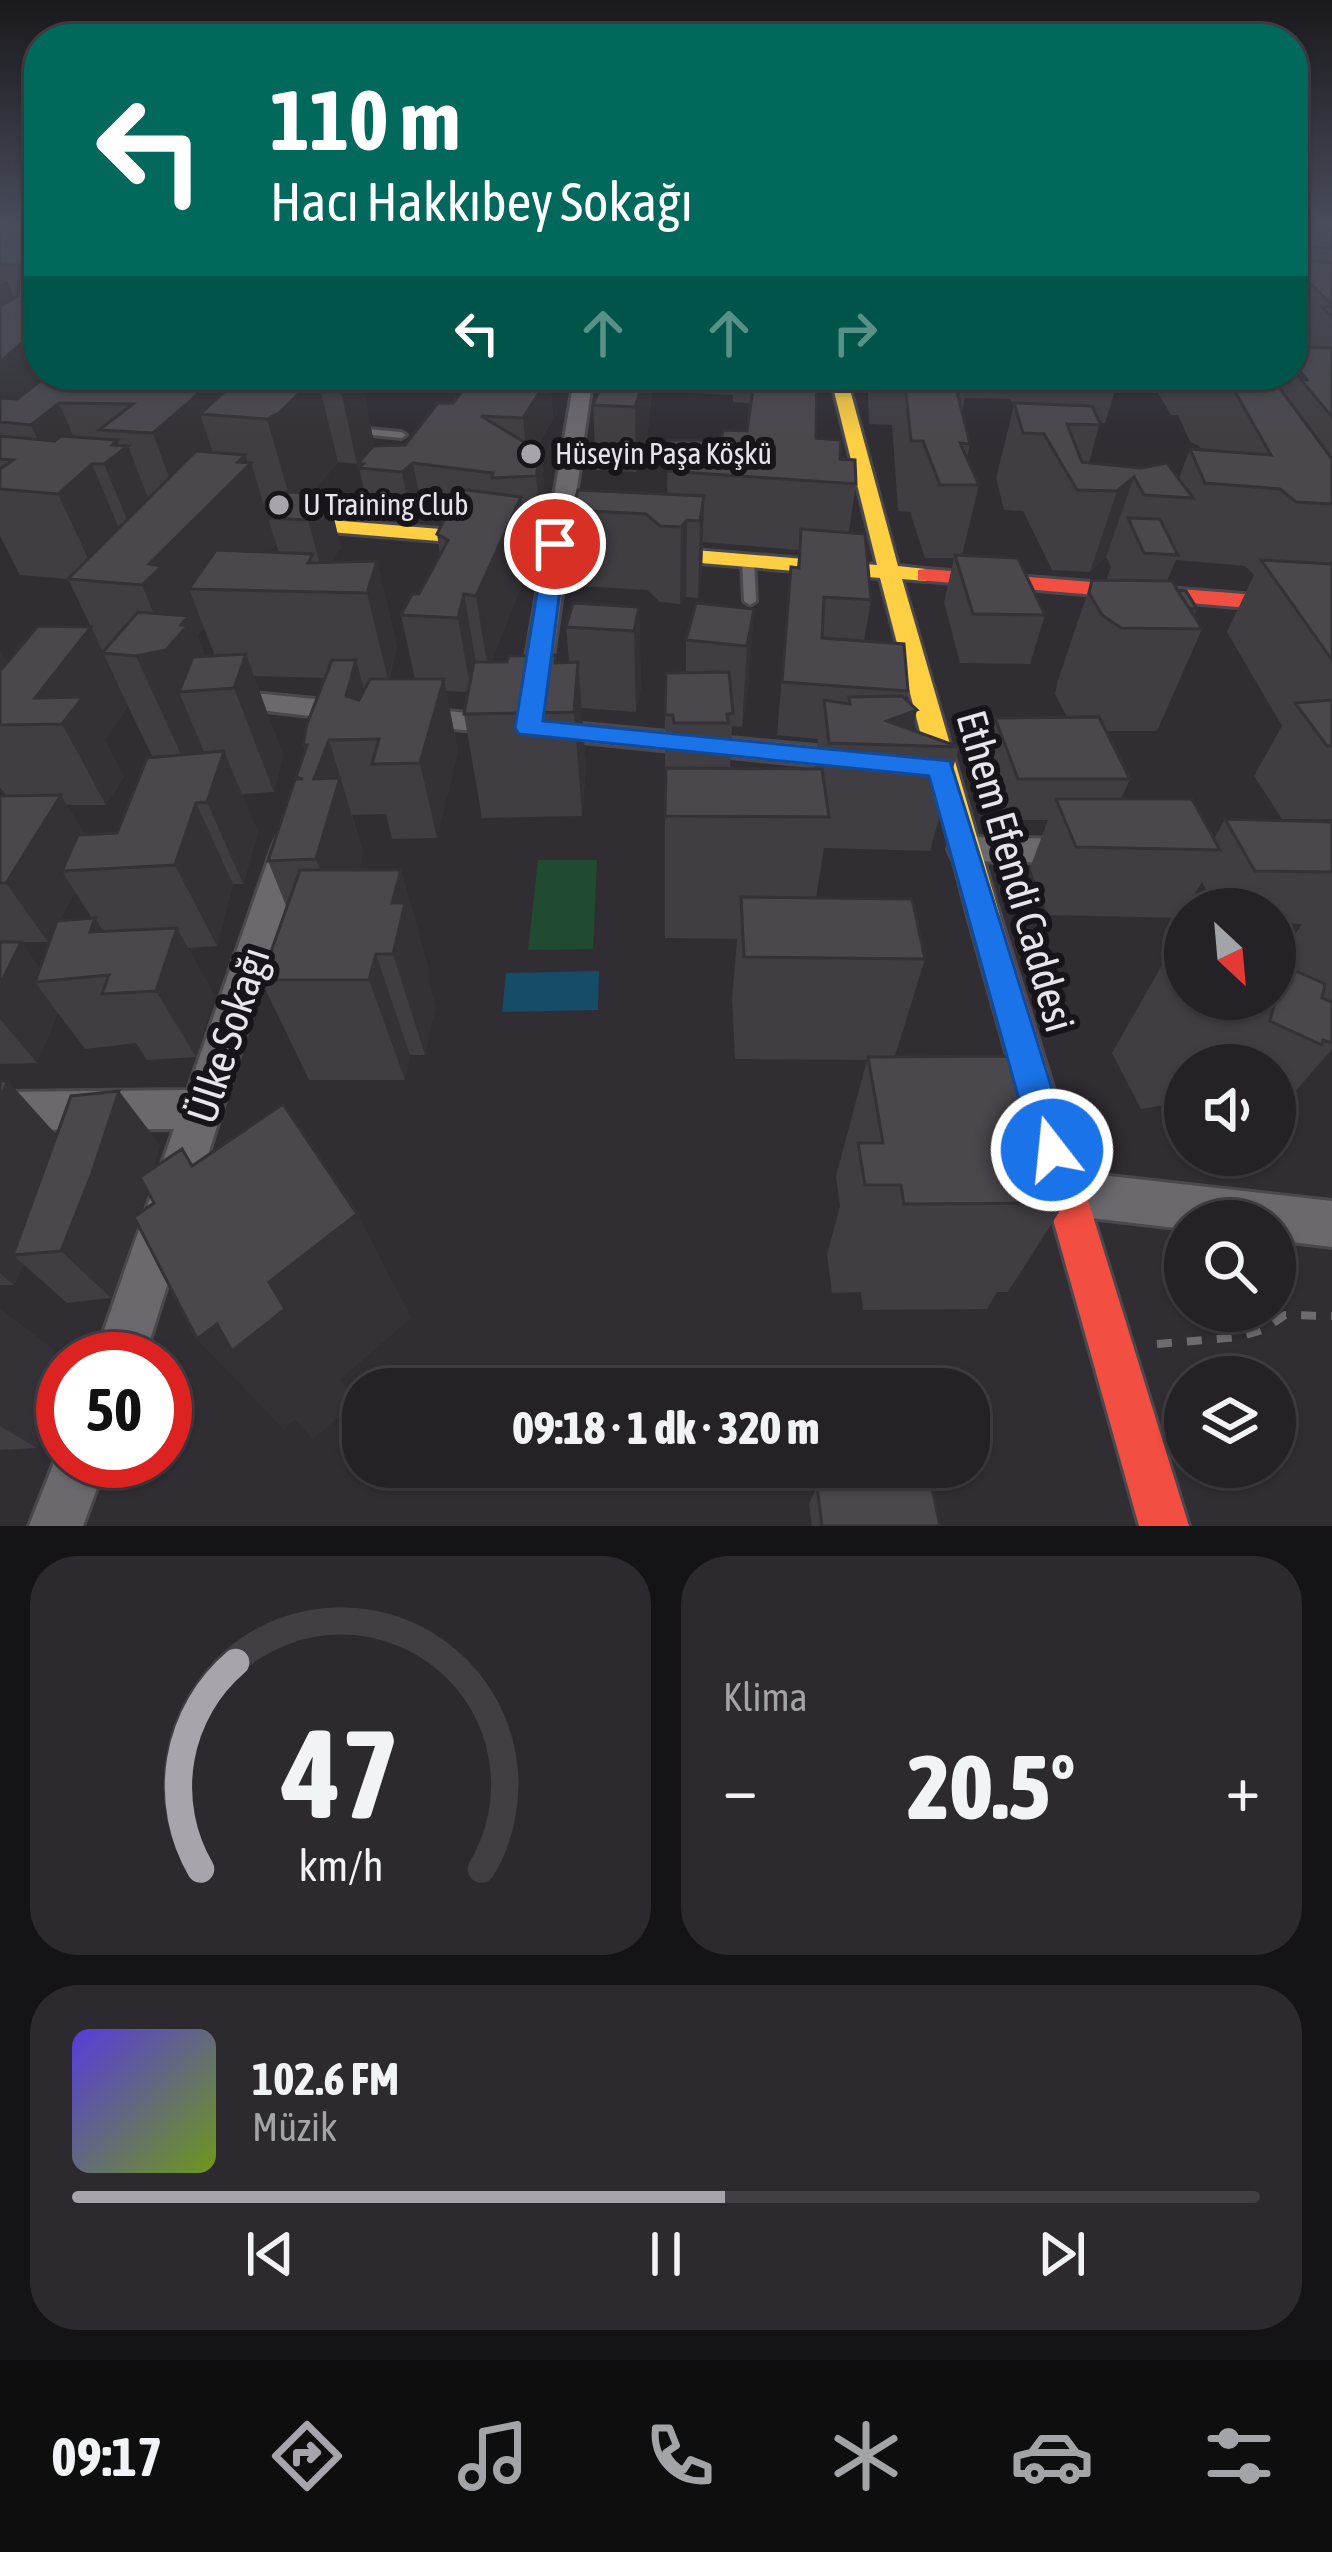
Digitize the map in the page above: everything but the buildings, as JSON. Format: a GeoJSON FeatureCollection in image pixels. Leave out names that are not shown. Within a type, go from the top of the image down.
{"type":"FeatureCollection","features":[{"type":"Feature","properties":{"kind":"main road","name":"Ethem Efendi Caddesi"},"geometry":{"type":"LineString","coordinates":[[842,390],[892,569],[917,766],[964,849],[1164,1526]]}},
{"type":"Feature","properties":{"kind":"main road"},"geometry":{"type":"LineString","coordinates":[[261,520],[1332,608]]}},
{"type":"Feature","properties":{"kind":"street"},"geometry":{"type":"LineString","coordinates":[[529,728],[581,390]]}},
{"type":"Feature","properties":{"kind":"street"},"geometry":{"type":"LineString","coordinates":[[199,697],[917,766]]}},
{"type":"Feature","properties":{"kind":"street"},"geometry":{"type":"LineString","coordinates":[[319,753],[332,710]]}},
{"type":"Feature","properties":{"kind":"street","name":"Ülke Sokağı"},"geometry":{"type":"LineString","coordinates":[[128,1332],[298,818]]}},
{"type":"Feature","properties":{"kind":"street"},"geometry":{"type":"LineString","coordinates":[[964,849],[1102,851]]}},
{"type":"Feature","properties":{"kind":"street"},"geometry":{"type":"LineString","coordinates":[[0,1111],[205,1109]]}},
{"type":"Feature","properties":{"kind":"street"},"geometry":{"type":"LineString","coordinates":[[1065,1193],[1332,1223]]}},
{"type":"Feature","properties":{"kind":"street"},"geometry":{"type":"LineString","coordinates":[[56,1526],[71,1488]]}},
{"type":"Feature","properties":{"kind":"lane"},"geometry":{"type":"LineString","coordinates":[[336,430],[401,436]]}},
{"type":"Feature","properties":{"kind":"lane"},"geometry":{"type":"LineString","coordinates":[[748,559],[750,601]]}},
{"type":"Feature","properties":{"kind":"path"},"geometry":{"type":"LineString","coordinates":[[1144,1345],[1239,1337],[1285,1316],[1332,1316]]}},
{"type":"Feature","properties":{"kind":"green space"},"geometry":{"type":"Polygon","coordinates":[[[538,860],[597,860],[593,949],[528,950],[538,860]]]}},
{"type":"Feature","properties":{"kind":"water"},"geometry":{"type":"Polygon","coordinates":[[[599,971],[598,1010],[502,1012],[506,973],[599,971]]]}},
{"type":"Feature","properties":{"kind":"traffic: slow"},"geometry":{"type":"LineString","coordinates":[[842,390],[940,768],[984,916]]}},
{"type":"Feature","properties":{"kind":"traffic: slow"},"geometry":{"type":"LineString","coordinates":[[282,522],[926,575]]}},
{"type":"Feature","properties":{"kind":"traffic: jam"},"geometry":{"type":"LineString","coordinates":[[926,575],[1332,608]]}},
{"type":"Feature","properties":{"kind":"traffic: jam"},"geometry":{"type":"LineString","coordinates":[[984,916],[1164,1526]]}},
{"type":"Feature","properties":{"kind":"place","name":"Hüseyin Paşa Köşkü"},"geometry":{"type":"Point","coordinates":[531,454]}},
{"type":"Feature","properties":{"kind":"place","name":"U Training Club"},"geometry":{"type":"Point","coordinates":[279,505]}},
{"type":"Feature","properties":{"kind":"route"},"geometry":{"type":"LineString","coordinates":[[555,544],[529,728],[940,768],[1052,1150]]}}]}
